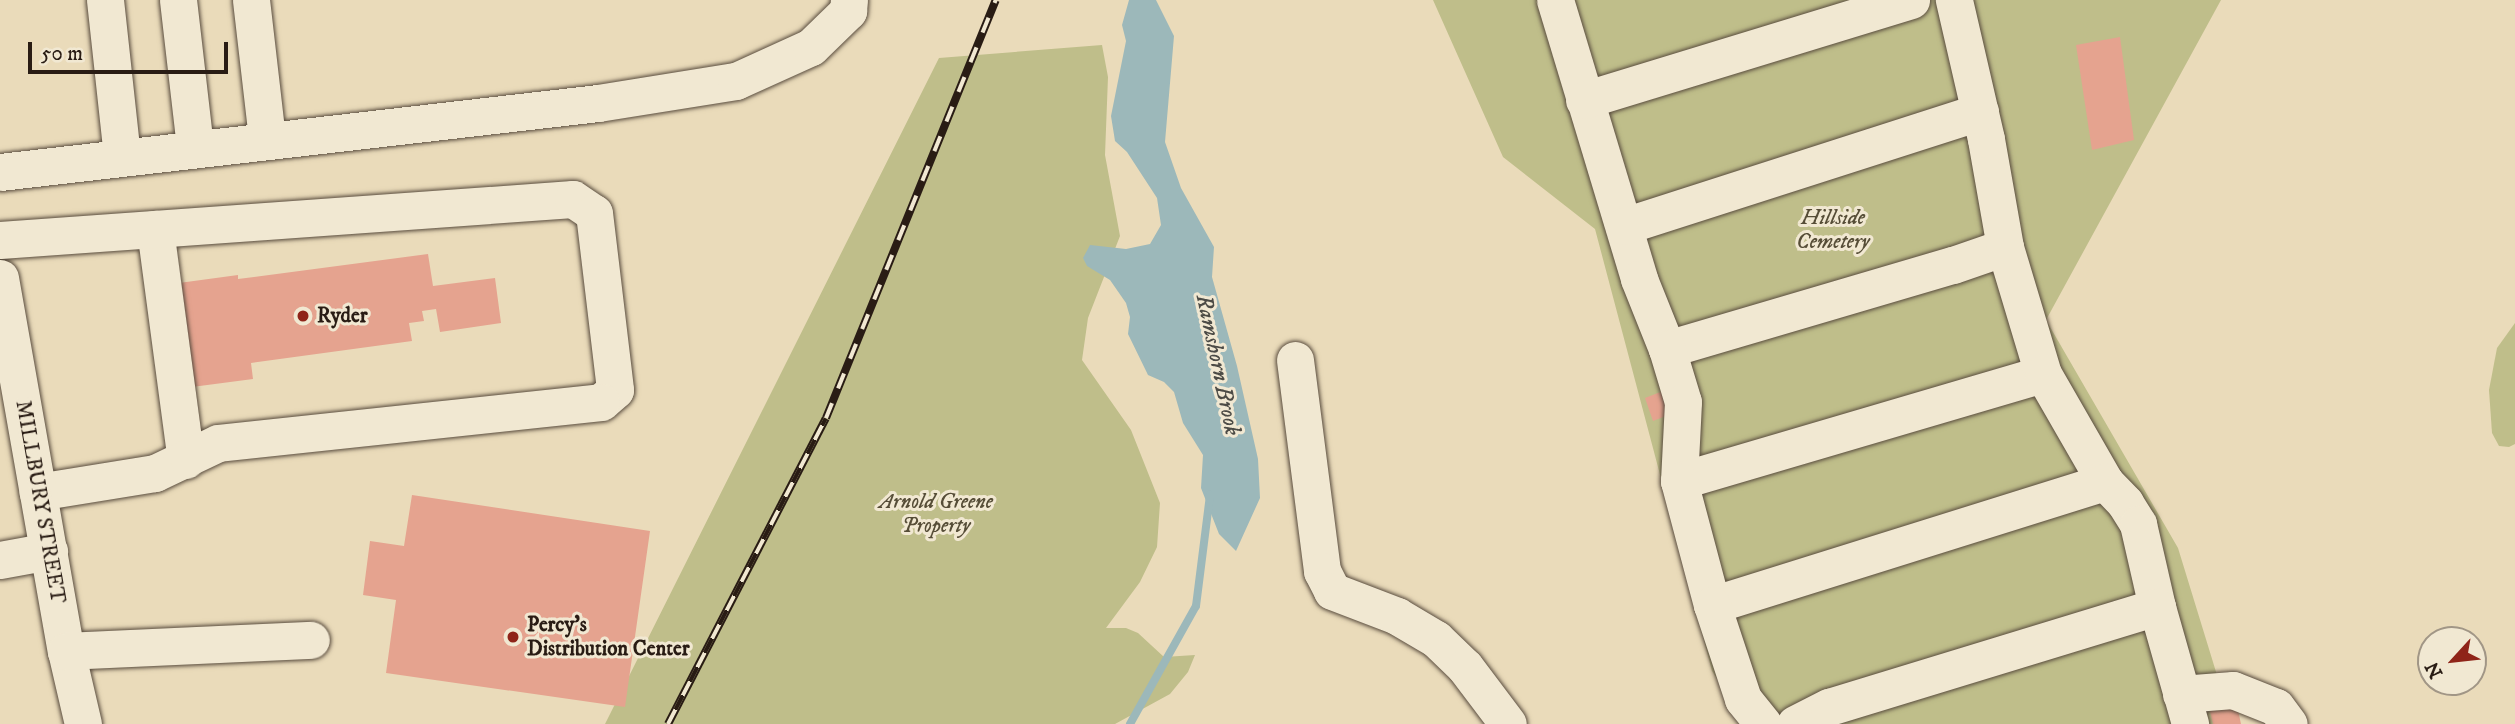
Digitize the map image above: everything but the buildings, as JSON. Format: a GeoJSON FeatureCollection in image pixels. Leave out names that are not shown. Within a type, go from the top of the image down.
{"type":"FeatureCollection","features":[{"type":"Feature","properties":{"kind":"street"},"geometry":{"type":"LineString","coordinates":[[105,0],[122,157]]}},
{"type":"Feature","properties":{"kind":"street"},"geometry":{"type":"LineString","coordinates":[[178,0],[195,148]]}},
{"type":"Feature","properties":{"kind":"street"},"geometry":{"type":"LineString","coordinates":[[251,0],[267,139]]}},
{"type":"Feature","properties":{"kind":"street"},"geometry":{"type":"LineString","coordinates":[[0,172],[267,139],[598,103],[736,81],[811,47],[848,11],[849,0]]}},
{"type":"Feature","properties":{"kind":"street"},"geometry":{"type":"LineString","coordinates":[[1555,0],[1639,279],[1667,349],[1683,402],[1679,481],[1712,605],[1743,699],[1763,724]]}},
{"type":"Feature","properties":{"kind":"street"},"geometry":{"type":"LineString","coordinates":[[1584,100],[1911,0]]}},
{"type":"Feature","properties":{"kind":"street"},"geometry":{"type":"LineString","coordinates":[[1955,0],[2005,247],[2043,374],[2105,482],[2125,503],[2138,524],[2185,709],[2233,690],[2276,707],[2289,724]]}},
{"type":"Feature","properties":{"kind":"street"},"geometry":{"type":"LineString","coordinates":[[1624,226],[1980,113]]}},
{"type":"Feature","properties":{"kind":"street"},"geometry":{"type":"LineString","coordinates":[[0,240],[573,199],[594,212],[615,390],[601,402],[218,443],[155,473],[38,492]]}},
{"type":"Feature","properties":{"kind":"street"},"geometry":{"type":"LineString","coordinates":[[156,229],[186,460]]}},
{"type":"Feature","properties":{"kind":"street"},"geometry":{"type":"LineString","coordinates":[[1667,349],[1953,265],[2005,247]]}},
{"type":"Feature","properties":{"kind":"street","name":"MILLBURY STREET"},"geometry":{"type":"LineString","coordinates":[[0,278],[66,651],[83,724]]}},
{"type":"Feature","properties":{"kind":"street"},"geometry":{"type":"LineString","coordinates":[[1296,360],[1322,571],[1332,591],[1397,616],[1436,639],[1465,667],[1508,724]]}},
{"type":"Feature","properties":{"kind":"street"},"geometry":{"type":"LineString","coordinates":[[1679,481],[2043,374]]}},
{"type":"Feature","properties":{"kind":"street"},"geometry":{"type":"LineString","coordinates":[[1712,605],[2105,482]]}},
{"type":"Feature","properties":{"kind":"street"},"geometry":{"type":"LineString","coordinates":[[0,560],[49,551]]}},
{"type":"Feature","properties":{"kind":"street"},"geometry":{"type":"LineString","coordinates":[[1795,724],[1829,707],[2157,607]]}},
{"type":"Feature","properties":{"kind":"street"},"geometry":{"type":"LineString","coordinates":[[66,651],[311,640]]}},
{"type":"Feature","properties":{"kind":"green space","name":"Hillside Cemetery"},"geometry":{"type":"Polygon","coordinates":[[[1433,0],[2221,0],[2046,320],[2178,548],[2232,724],[1746,724],[1712,671],[1595,229],[1503,157],[1433,0]]]}},
{"type":"Feature","properties":{"kind":"green space","name":"Arnold Greene Property"},"geometry":{"type":"Polygon","coordinates":[[[1102,45],[1108,77],[1105,155],[1120,236],[1088,318],[1082,360],[1131,430],[1160,503],[1157,547],[1140,582],[1106,628],[1126,628],[1138,633],[1164,657],[1195,655],[1188,672],[1170,694],[1115,724],[605,724],[939,58],[1102,45]]]}},
{"type":"Feature","properties":{"kind":"green space"},"geometry":{"type":"Polygon","coordinates":[[[2515,323],[2515,444],[2509,447],[2499,446],[2492,433],[2489,390],[2497,348],[2515,323]]]}},
{"type":"Feature","properties":{"kind":"water"},"geometry":{"type":"Polygon","coordinates":[[[1129,0],[1156,0],[1174,36],[1165,142],[1181,188],[1214,247],[1212,277],[1237,366],[1258,459],[1260,498],[1236,551],[1219,534],[1201,488],[1203,455],[1183,423],[1174,392],[1164,382],[1148,375],[1128,334],[1130,317],[1126,303],[1110,280],[1087,266],[1083,258],[1090,245],[1126,249],[1150,244],[1161,225],[1157,198],[1127,152],[1115,141],[1111,116],[1126,41],[1122,25],[1129,0]]]}},
{"type":"Feature","properties":{"kind":"waterway","name":"Ramshorn Brook"},"geometry":{"type":"LineString","coordinates":[[1130,724],[1196,606],[1210,495]]}},
{"type":"Feature","properties":{"kind":"railway"},"geometry":{"type":"LineString","coordinates":[[668,724],[826,418],[996,0]]}},
{"type":"Feature","properties":{"kind":"place","name":"Ryder"},"geometry":{"type":"Point","coordinates":[303,316]}},
{"type":"Feature","properties":{"kind":"place","name":"Percy's Distribution Center"},"geometry":{"type":"Point","coordinates":[513,637]}}]}
